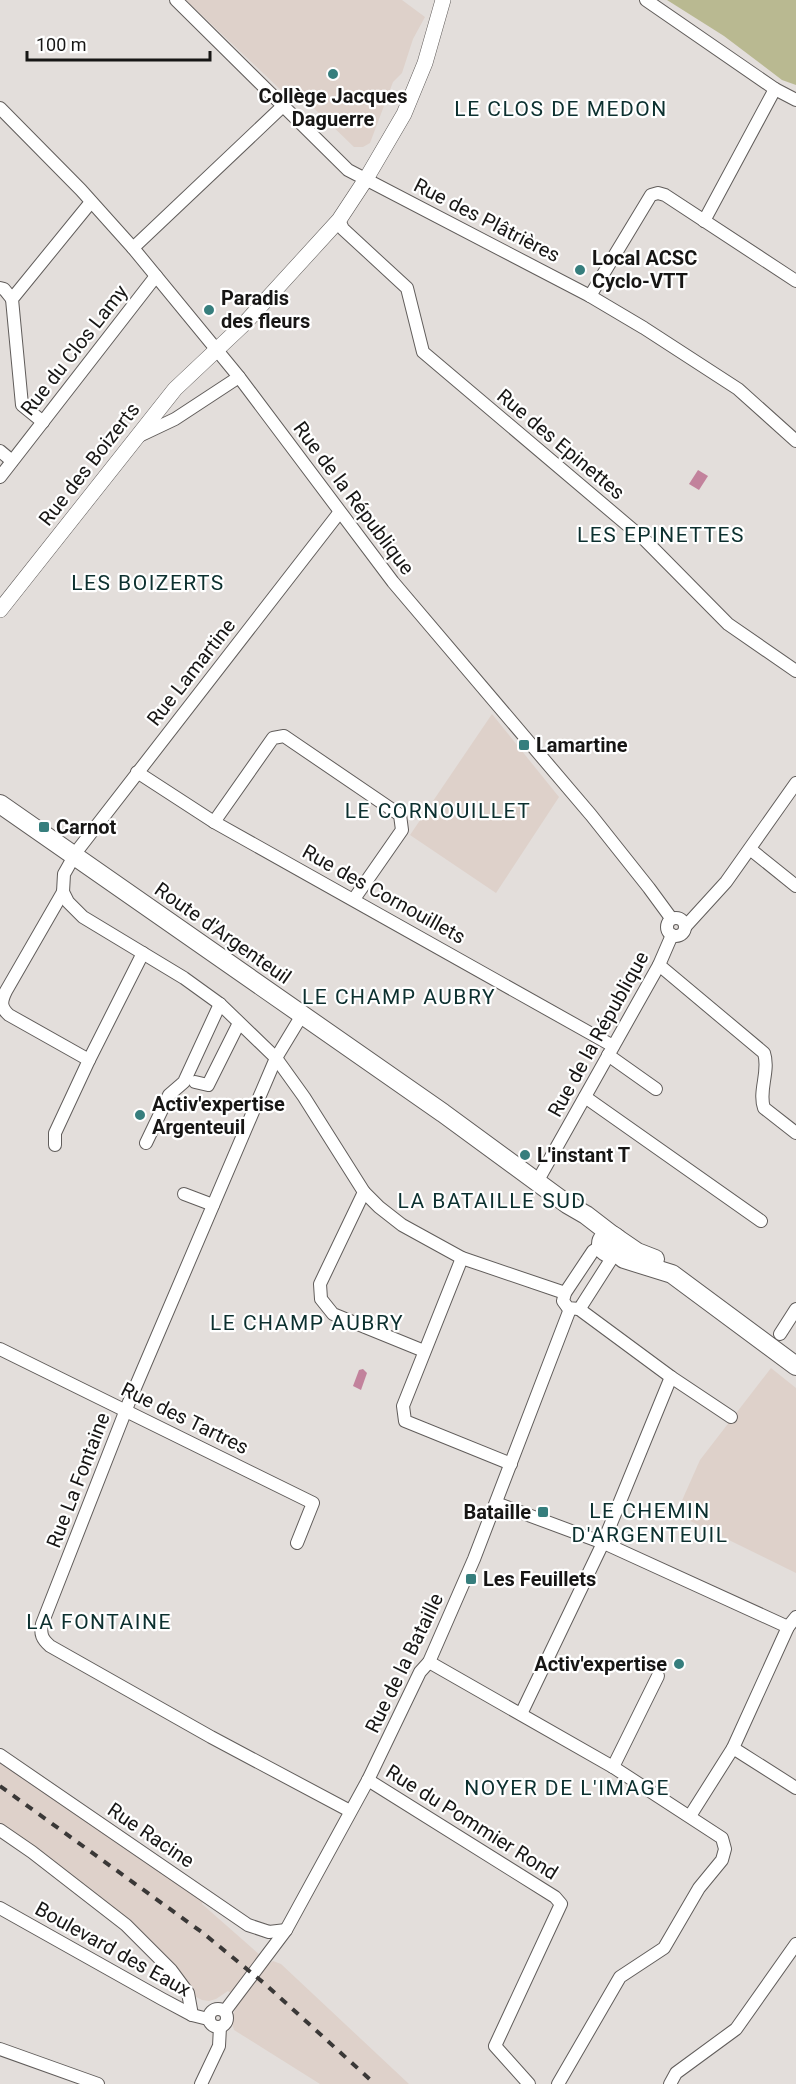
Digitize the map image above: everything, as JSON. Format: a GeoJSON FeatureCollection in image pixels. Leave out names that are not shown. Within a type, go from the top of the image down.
{"type":"FeatureCollection","features":[{"type":"Feature","properties":{"kind":"main road","name":"Route d'Argenteuil"},"geometry":{"type":"LineString","coordinates":[[0,804],[443,1113],[567,1204],[586,1215],[624,1260],[672,1274],[796,1366]]}},
{"type":"Feature","properties":{"kind":"street","name":"Rue des Plâtrières"},"geometry":{"type":"LineString","coordinates":[[176,0],[348,170],[590,296],[738,388],[796,441]]}},
{"type":"Feature","properties":{"kind":"street","name":"Rue des Boizerts"},"geometry":{"type":"LineString","coordinates":[[0,610],[175,389],[245,323],[339,220],[404,114],[425,63],[443,0]]}},
{"type":"Feature","properties":{"kind":"street"},"geometry":{"type":"LineString","coordinates":[[646,0],[775,89],[796,100]]}},
{"type":"Feature","properties":{"kind":"street"},"geometry":{"type":"LineString","coordinates":[[704,221],[775,89]]}},
{"type":"Feature","properties":{"kind":"street"},"geometry":{"type":"LineString","coordinates":[[133,248],[284,105]]}},
{"type":"Feature","properties":{"kind":"street","name":"Rue de la République"},"geometry":{"type":"LineString","coordinates":[[0,108],[133,248],[217,349],[393,582],[591,815],[650,888],[671,918]]}},
{"type":"Feature","properties":{"kind":"street"},"geometry":{"type":"LineString","coordinates":[[590,296],[651,195],[657,193],[665,195],[796,281]]}},
{"type":"Feature","properties":{"kind":"street"},"geometry":{"type":"LineString","coordinates":[[12,299],[91,202]]}},
{"type":"Feature","properties":{"kind":"street","name":"Rue des Epinettes"},"geometry":{"type":"LineString","coordinates":[[339,220],[343,229],[406,288],[423,352],[645,540],[728,624],[796,671]]}},
{"type":"Feature","properties":{"kind":"street","name":"Rue du Clos Lamy"},"geometry":{"type":"LineString","coordinates":[[0,477],[156,276]]}},
{"type":"Feature","properties":{"kind":"street"},"geometry":{"type":"LineString","coordinates":[[0,288],[4,289],[12,299],[22,405],[43,422]]}},
{"type":"Feature","properties":{"kind":"street"},"geometry":{"type":"LineString","coordinates":[[136,437],[175,419],[239,377]]}},
{"type":"Feature","properties":{"kind":"street"},"geometry":{"type":"LineString","coordinates":[[0,451],[12,461]]}},
{"type":"Feature","properties":{"kind":"street","name":"Rue Lamartine"},"geometry":{"type":"LineString","coordinates":[[89,1060],[9,1015],[3,1010],[1,1004],[6,991],[63,892],[64,874],[74,855],[339,513]]}},
{"type":"Feature","properties":{"kind":"street"},"geometry":{"type":"LineString","coordinates":[[214,822],[273,738],[284,736],[400,815],[402,830],[354,899]]}},
{"type":"Feature","properties":{"kind":"street","name":"Rue des Cornouillets"},"geometry":{"type":"LineString","coordinates":[[138,772],[214,822],[354,899],[611,1050],[656,1089]]}},
{"type":"Feature","properties":{"kind":"street"},"geometry":{"type":"LineString","coordinates":[[686,927],[681,918],[671,918],[667,922],[666,929],[672,935],[681,934],[726,882],[796,783]]}},
{"type":"Feature","properties":{"kind":"street"},"geometry":{"type":"LineString","coordinates":[[750,849],[796,886]]}},
{"type":"Feature","properties":{"kind":"street"},"geometry":{"type":"LineString","coordinates":[[63,892],[68,902],[83,918],[184,978],[220,1004],[276,1058],[304,1097],[364,1192],[379,1207],[402,1225],[462,1258],[565,1293]]}},
{"type":"Feature","properties":{"kind":"street","name":"Rue de la République"},"geometry":{"type":"LineString","coordinates":[[537,1182],[659,965],[672,935]]}},
{"type":"Feature","properties":{"kind":"street"},"geometry":{"type":"LineString","coordinates":[[55,1145],[55,1133],[142,953]]}},
{"type":"Feature","properties":{"kind":"street"},"geometry":{"type":"LineString","coordinates":[[659,965],[760,1047],[766,1058],[762,1102],[764,1108],[796,1133]]}},
{"type":"Feature","properties":{"kind":"street"},"geometry":{"type":"LineString","coordinates":[[146,1143],[168,1095],[184,1083],[220,1004]]}},
{"type":"Feature","properties":{"kind":"street","name":"Rue La Fontaine"},"geometry":{"type":"LineString","coordinates":[[302,1015],[276,1058],[126,1411],[42,1624],[42,1638],[50,1646],[211,1737],[350,1811]]}},
{"type":"Feature","properties":{"kind":"street"},"geometry":{"type":"LineString","coordinates":[[195,1082],[208,1085],[239,1023]]}},
{"type":"Feature","properties":{"kind":"street"},"geometry":{"type":"LineString","coordinates":[[585,1097],[761,1221]]}},
{"type":"Feature","properties":{"kind":"street"},"geometry":{"type":"LineString","coordinates":[[364,1192],[320,1284],[321,1299],[333,1314],[424,1350]]}},
{"type":"Feature","properties":{"kind":"street"},"geometry":{"type":"LineString","coordinates":[[184,1194],[213,1205]]}},
{"type":"Feature","properties":{"kind":"street"},"geometry":{"type":"LineString","coordinates":[[609,1245],[593,1251],[565,1293],[563,1300],[565,1305],[575,1309],[731,1417]]}},
{"type":"Feature","properties":{"kind":"street","name":"Rue de la Bataille"},"geometry":{"type":"LineString","coordinates":[[225,2011],[286,1930],[368,1780],[420,1672],[429,1662],[463,1586],[575,1309],[612,1258],[609,1245]]}},
{"type":"Feature","properties":{"kind":"street"},"geometry":{"type":"LineString","coordinates":[[462,1258],[403,1406],[405,1421],[511,1464]]}},
{"type":"Feature","properties":{"kind":"street"},"geometry":{"type":"LineString","coordinates":[[780,1334],[796,1309]]}},
{"type":"Feature","properties":{"kind":"street","name":"Rue des Tartres"},"geometry":{"type":"LineString","coordinates":[[0,1349],[313,1503],[297,1543]]}},
{"type":"Feature","properties":{"kind":"street"},"geometry":{"type":"LineString","coordinates":[[521,1714],[603,1543],[671,1377]]}},
{"type":"Feature","properties":{"kind":"street"},"geometry":{"type":"LineString","coordinates":[[496,1503],[603,1543],[792,1622],[733,1748],[690,1816]]}},
{"type":"Feature","properties":{"kind":"street"},"geometry":{"type":"LineString","coordinates":[[429,1662],[613,1767],[722,1838],[725,1849],[722,1860],[699,1888],[664,1948],[620,1977],[558,2084]]}},
{"type":"Feature","properties":{"kind":"street"},"geometry":{"type":"LineString","coordinates":[[613,1767],[658,1676]]}},
{"type":"Feature","properties":{"kind":"street"},"geometry":{"type":"LineString","coordinates":[[733,1748],[796,1788]]}},
{"type":"Feature","properties":{"kind":"street","name":"Rue Racine"},"geometry":{"type":"LineString","coordinates":[[0,1755],[248,1925],[269,1932],[286,1930]]}},
{"type":"Feature","properties":{"kind":"street","name":"Rue du Pommier Rond"},"geometry":{"type":"LineString","coordinates":[[368,1780],[555,1897],[561,1904],[495,2046],[529,2084]]}},
{"type":"Feature","properties":{"kind":"street"},"geometry":{"type":"LineString","coordinates":[[0,1830],[126,1925],[171,1970],[188,1993],[192,2015]]}},
{"type":"Feature","properties":{"kind":"street","name":"Boulevard des Eaux"},"geometry":{"type":"LineString","coordinates":[[0,1908],[192,2015],[208,2019]]}},
{"type":"Feature","properties":{"kind":"street"},"geometry":{"type":"LineString","coordinates":[[670,2084],[676,2073],[736,2029],[796,1944]]}},
{"type":"Feature","properties":{"kind":"street"},"geometry":{"type":"LineString","coordinates":[[201,2084],[219,2046],[220,2027],[227,2020],[225,2011],[220,2008],[209,2013],[208,2019],[211,2024],[220,2027]]}},
{"type":"Feature","properties":{"kind":"street"},"geometry":{"type":"LineString","coordinates":[[0,2049],[98,2084]]}},
{"type":"Feature","properties":{"kind":"shaded area","name":"Collège Jacques Daguerre"},"geometry":{"type":"Polygon","coordinates":[[[186,0],[402,0],[425,17],[413,39],[402,73],[393,82],[370,143],[363,147],[354,147],[291,86],[284,93],[186,0]]]}},
{"type":"Feature","properties":{"kind":"shaded area"},"geometry":{"type":"Polygon","coordinates":[[[698,470],[708,476],[699,490],[689,484],[698,470]]]}},
{"type":"Feature","properties":{"kind":"shaded area"},"geometry":{"type":"Polygon","coordinates":[[[492,714],[559,797],[496,893],[410,835],[492,714]]]}},
{"type":"Feature","properties":{"kind":"shaded area"},"geometry":{"type":"Polygon","coordinates":[[[771,1368],[796,1388],[796,1573],[676,1514],[700,1460],[771,1368]]]}},
{"type":"Feature","properties":{"kind":"shaded area"},"geometry":{"type":"Polygon","coordinates":[[[363,1369],[367,1373],[361,1390],[353,1386],[359,1370],[363,1369]]]}},
{"type":"Feature","properties":{"kind":"shaded area"},"geometry":{"type":"Polygon","coordinates":[[[0,1760],[203,1901],[202,1904],[261,1956],[260,1971],[273,1961],[281,1964],[409,2084],[320,2084],[234,2030],[231,2020],[239,2000],[228,1991],[209,2001],[194,1996],[148,1940],[0,1827],[0,1760]]]}},
{"type":"Feature","properties":{"kind":"green space"},"geometry":{"type":"Polygon","coordinates":[[[667,0],[796,0],[796,85],[782,80],[724,36],[667,0]]]}},
{"type":"Feature","properties":{"kind":"railway"},"geometry":{"type":"LineString","coordinates":[[0,1786],[203,1933],[265,1984],[375,2084]]}},
{"type":"Feature","properties":{"kind":"place","name":"Collège Jacques Daguerre"},"geometry":{"type":"Point","coordinates":[333,74]}},
{"type":"Feature","properties":{"kind":"place","name":"Local ACSC Cyclo-VTT"},"geometry":{"type":"Point","coordinates":[580,270]}},
{"type":"Feature","properties":{"kind":"place","name":"Paradis des fleurs"},"geometry":{"type":"Point","coordinates":[209,310]}},
{"type":"Feature","properties":{"kind":"place","name":"Lamartine"},"geometry":{"type":"Point","coordinates":[524,745]}},
{"type":"Feature","properties":{"kind":"place","name":"Carnot"},"geometry":{"type":"Point","coordinates":[44,827]}},
{"type":"Feature","properties":{"kind":"place","name":"Activ'expertise Argenteuil"},"geometry":{"type":"Point","coordinates":[140,1115]}},
{"type":"Feature","properties":{"kind":"place","name":"L'instant T"},"geometry":{"type":"Point","coordinates":[525,1155]}},
{"type":"Feature","properties":{"kind":"place","name":"Bataille"},"geometry":{"type":"Point","coordinates":[543,1512]}},
{"type":"Feature","properties":{"kind":"place","name":"Les Feuillets"},"geometry":{"type":"Point","coordinates":[471,1579]}},
{"type":"Feature","properties":{"kind":"place","name":"Activ'expertise"},"geometry":{"type":"Point","coordinates":[679,1664]}},
{"type":"Feature","properties":{"kind":"district","name":"LE CLOS DE MEDON"},"geometry":{"type":"Point","coordinates":[561,109]}},
{"type":"Feature","properties":{"kind":"district","name":"LES EPINETTES"},"geometry":{"type":"Point","coordinates":[661,535]}},
{"type":"Feature","properties":{"kind":"district","name":"LES BOIZERTS"},"geometry":{"type":"Point","coordinates":[148,583]}},
{"type":"Feature","properties":{"kind":"district","name":"LE CORNOUILLET"},"geometry":{"type":"Point","coordinates":[438,811]}},
{"type":"Feature","properties":{"kind":"district","name":"LE CHAMP AUBRY"},"geometry":{"type":"Point","coordinates":[399,997]}},
{"type":"Feature","properties":{"kind":"district","name":"LA BATAILLE SUD"},"geometry":{"type":"Point","coordinates":[492,1201]}},
{"type":"Feature","properties":{"kind":"district","name":"LE CHAMP AUBRY"},"geometry":{"type":"Point","coordinates":[307,1323]}},
{"type":"Feature","properties":{"kind":"district","name":"LE CHEMIN D'ARGENTEUIL"},"geometry":{"type":"Point","coordinates":[650,1523]}},
{"type":"Feature","properties":{"kind":"district","name":"LA FONTAINE"},"geometry":{"type":"Point","coordinates":[99,1622]}},
{"type":"Feature","properties":{"kind":"district","name":"NOYER DE L'IMAGE"},"geometry":{"type":"Point","coordinates":[567,1788]}}]}
